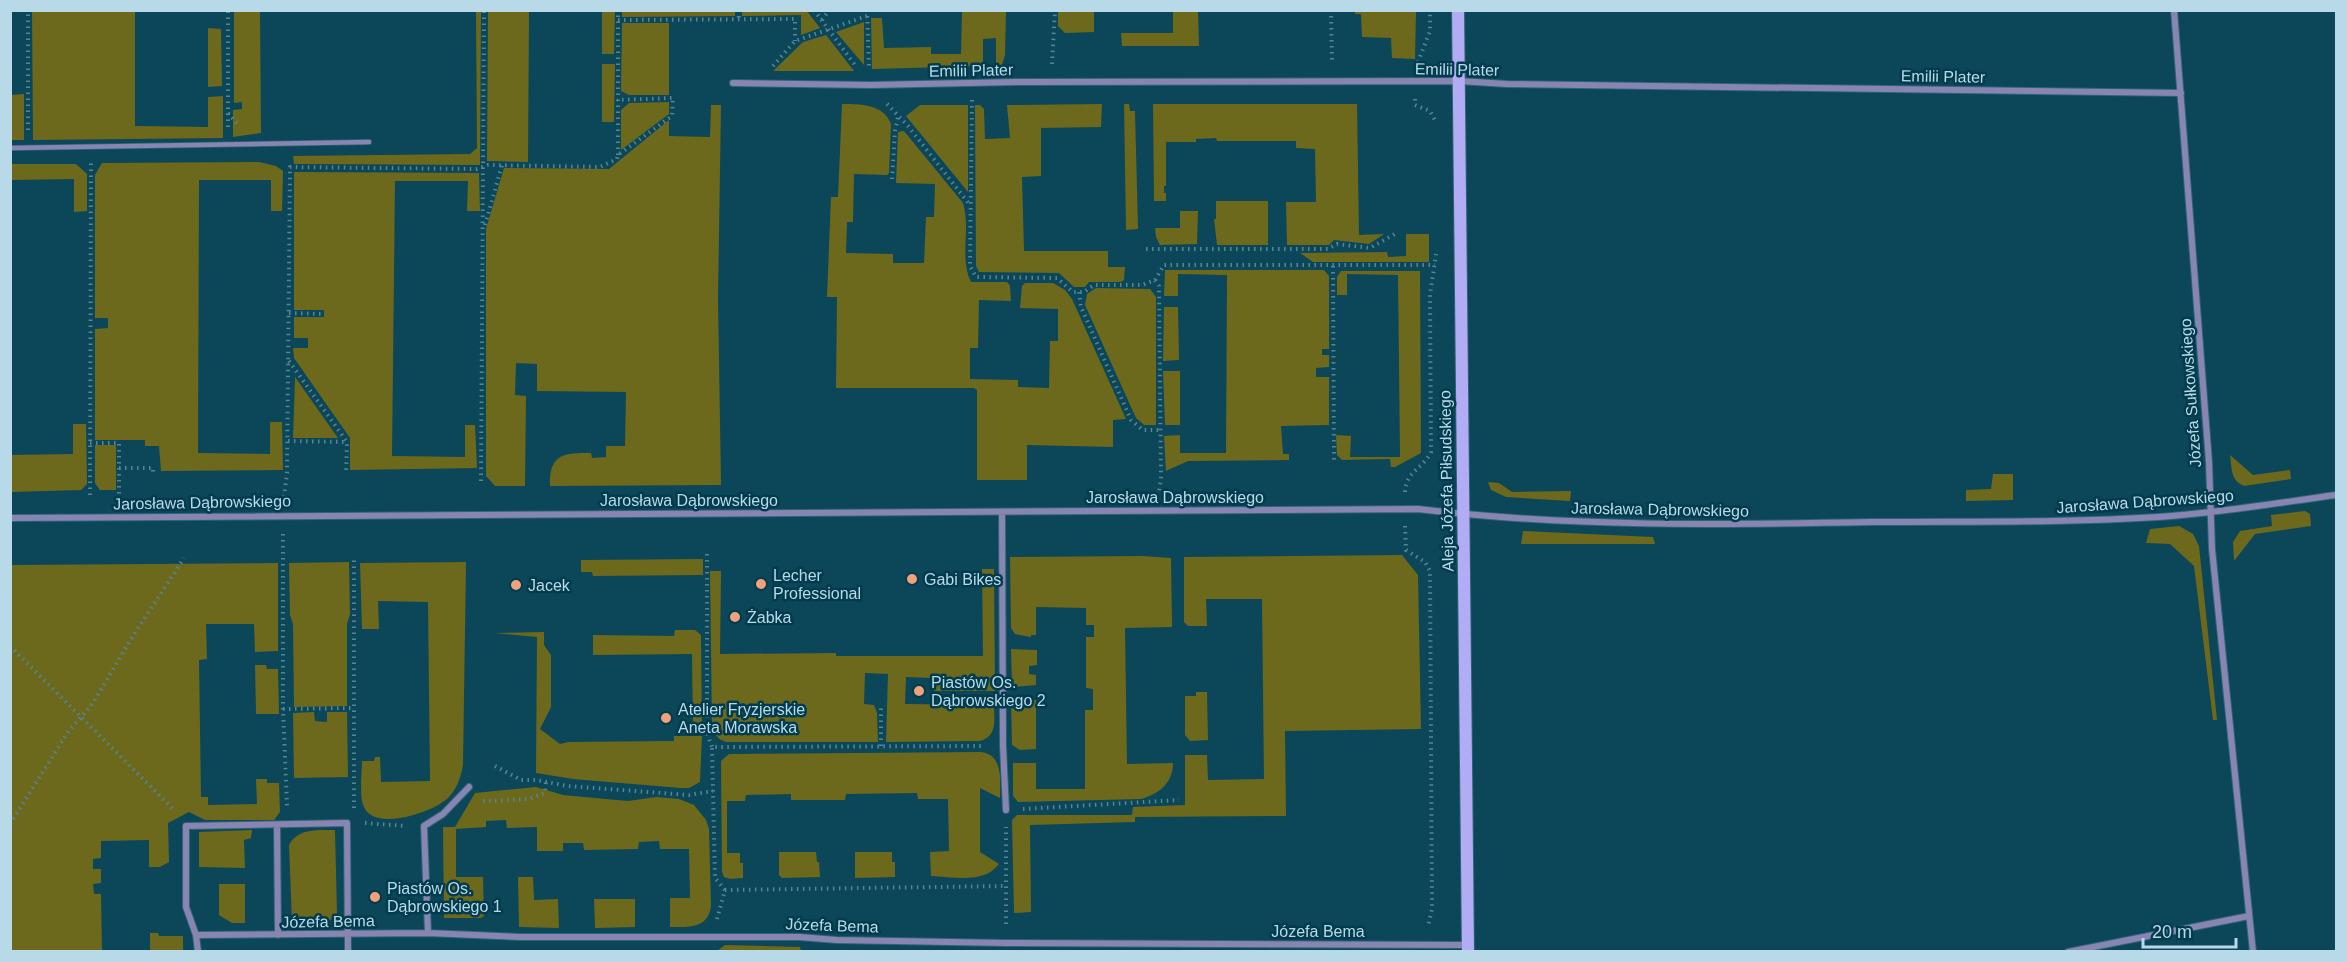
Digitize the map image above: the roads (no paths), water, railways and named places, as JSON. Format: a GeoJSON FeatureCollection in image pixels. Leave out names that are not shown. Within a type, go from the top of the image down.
{"type":"FeatureCollection","features":[{"type":"Feature","properties":{"kind":"street","name":"Aleja Józefa Piłsudskiego"},"geometry":{"type":"LineString","coordinates":[[1458,10],[1468,948]]}},
{"type":"Feature","properties":{"kind":"street","name":"Józefa Sułkowskiego"},"geometry":{"type":"LineString","coordinates":[[2174,10],[2212,512],[2212,549],[2253,951]]}},
{"type":"Feature","properties":{"kind":"street","name":"Emilii Plater"},"geometry":{"type":"LineString","coordinates":[[733,83],[870,85],[1459,81],[1507,84],[2181,93]]}},
{"type":"Feature","properties":{"kind":"street","name":"Jarosława Dąbrowskiego"},"geometry":{"type":"LineString","coordinates":[[10,518],[1418,508],[1462,514],[1618,524],[1694,525],[2160,517],[2337,495]]}},
{"type":"Feature","properties":{"kind":"street"},"geometry":{"type":"LineString","coordinates":[[1002,512],[1003,746],[1006,810]]}},
{"type":"Feature","properties":{"kind":"street"},"geometry":{"type":"LineString","coordinates":[[428,933],[424,826],[443,814],[469,787]]}},
{"type":"Feature","properties":{"kind":"street"},"geometry":{"type":"LineString","coordinates":[[198,951],[196,935],[186,907],[186,826],[346,823],[348,951]]}},
{"type":"Feature","properties":{"kind":"street"},"geometry":{"type":"LineString","coordinates":[[277,825],[278,935]]}},
{"type":"Feature","properties":{"kind":"street"},"geometry":{"type":"LineString","coordinates":[[2068,951],[2208,922],[2249,916]]}},
{"type":"Feature","properties":{"kind":"street","name":"Józefa Bema"},"geometry":{"type":"LineString","coordinates":[[196,935],[428,933],[520,937],[711,936],[1006,943],[1468,948]]}},
{"type":"Feature","properties":{"kind":"lane"},"geometry":{"type":"LineString","coordinates":[[10,148],[369,142]]}},
{"type":"Feature","properties":{"kind":"place","name":"Gabi Bikes"},"geometry":{"type":"Point","coordinates":[912,579]}},
{"type":"Feature","properties":{"kind":"place","name":"Lecher Professional"},"geometry":{"type":"Point","coordinates":[761,584]}},
{"type":"Feature","properties":{"kind":"place","name":"Jacek"},"geometry":{"type":"Point","coordinates":[516,585]}},
{"type":"Feature","properties":{"kind":"place","name":"Żabka"},"geometry":{"type":"Point","coordinates":[735,617]}},
{"type":"Feature","properties":{"kind":"place","name":"Piastów Os. Dąbrowskiego 2"},"geometry":{"type":"Point","coordinates":[919,691]}},
{"type":"Feature","properties":{"kind":"place","name":"Atelier Fryzjerskie Aneta Morawska"},"geometry":{"type":"Point","coordinates":[666,718]}},
{"type":"Feature","properties":{"kind":"place","name":"Piastów Os. Dąbrowskiego 1"},"geometry":{"type":"Point","coordinates":[375,897]}}]}
